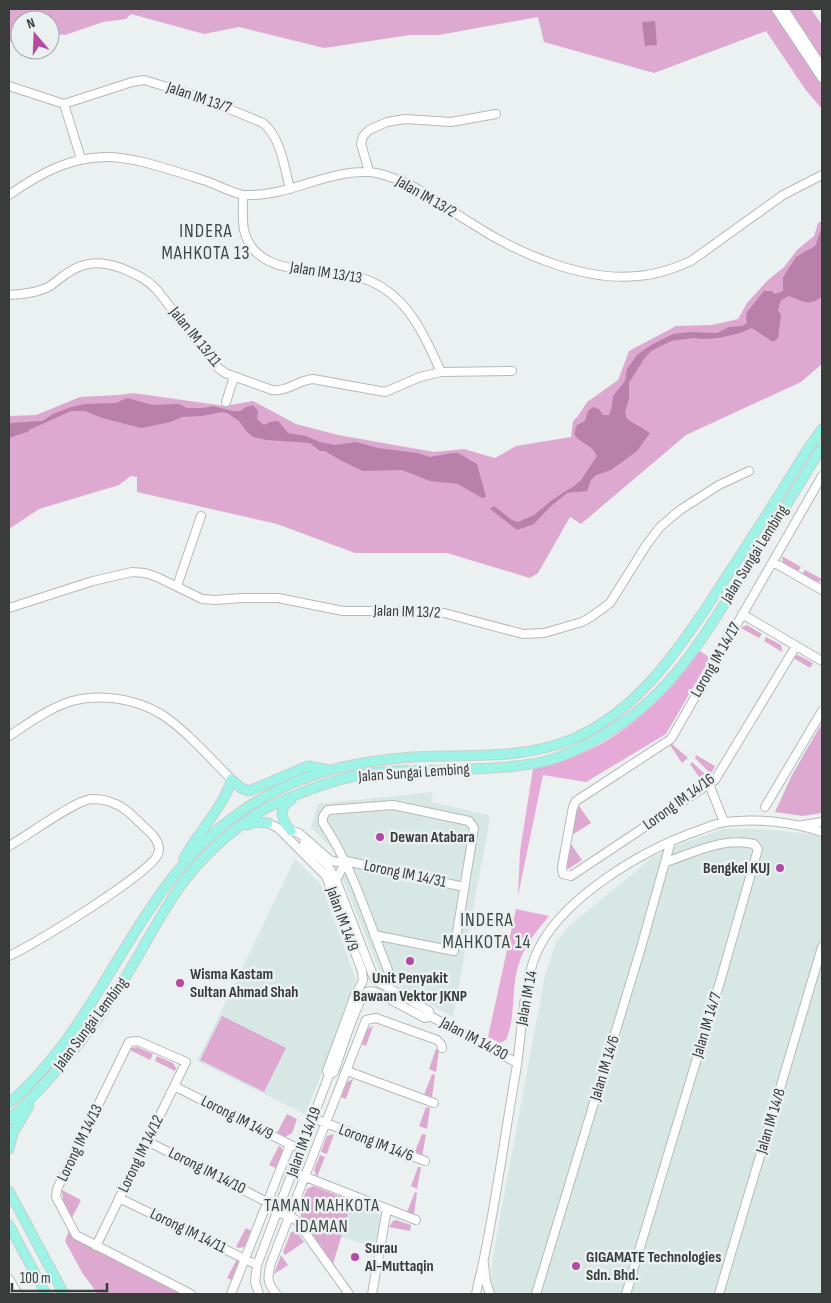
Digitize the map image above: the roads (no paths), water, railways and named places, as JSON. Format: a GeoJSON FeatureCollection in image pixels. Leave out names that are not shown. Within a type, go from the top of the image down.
{"type":"FeatureCollection","features":[{"type":"Feature","properties":{"kind":"main road","name":"Jalan Sungai Lembing"},"geometry":{"type":"LineString","coordinates":[[9,1103],[49,1062],[72,1032],[149,909],[180,867],[203,843],[236,814],[265,795],[330,770],[366,761],[521,753],[570,740],[619,711],[656,676],[686,639],[822,429]]}},
{"type":"Feature","properties":{"kind":"main road","name":"Jalan Sungai Lembing"},"geometry":{"type":"LineString","coordinates":[[9,1120],[33,1097],[80,1044],[130,971],[158,920],[184,880],[237,829],[266,808],[320,785],[366,774],[401,770],[439,771],[514,767],[548,760],[587,744],[624,724],[664,688],[696,648],[822,447]]}},
{"type":"Feature","properties":{"kind":"main road"},"geometry":{"type":"LineString","coordinates":[[808,470],[822,460]]}},
{"type":"Feature","properties":{"kind":"main road"},"geometry":{"type":"LineString","coordinates":[[180,867],[192,844],[227,793],[231,779],[240,788],[249,791],[308,766],[330,770]]}},
{"type":"Feature","properties":{"kind":"main road"},"geometry":{"type":"LineString","coordinates":[[291,831],[283,820],[282,811],[285,805],[320,785]]}},
{"type":"Feature","properties":{"kind":"main road"},"geometry":{"type":"LineString","coordinates":[[237,829],[255,822],[268,823]]}},
{"type":"Feature","properties":{"kind":"main road"},"geometry":{"type":"LineString","coordinates":[[9,1149],[14,1133],[33,1097]]}},
{"type":"Feature","properties":{"kind":"main road"},"geometry":{"type":"LineString","coordinates":[[9,1185],[10,1193],[64,1294]]}},
{"type":"Feature","properties":{"kind":"main road"},"geometry":{"type":"LineString","coordinates":[[10,1229],[46,1294]]}},
{"type":"Feature","properties":{"kind":"street"},"geometry":{"type":"LineString","coordinates":[[776,9],[822,66]]}},
{"type":"Feature","properties":{"kind":"street"},"geometry":{"type":"LineString","coordinates":[[784,9],[822,78]]}},
{"type":"Feature","properties":{"kind":"street","name":"Jalan IM 13/7"},"geometry":{"type":"LineString","coordinates":[[64,104],[132,82],[144,80],[203,98],[263,122],[270,128],[278,147],[290,189]]}},
{"type":"Feature","properties":{"kind":"street"},"geometry":{"type":"LineString","coordinates":[[9,86],[64,104],[81,159]]}},
{"type":"Feature","properties":{"kind":"street"},"geometry":{"type":"LineString","coordinates":[[369,172],[361,144],[363,136],[369,130],[387,122],[404,119],[451,122],[496,114]]}},
{"type":"Feature","properties":{"kind":"street","name":"Jalan IM 13/2"},"geometry":{"type":"LineString","coordinates":[[9,196],[43,173],[81,159],[118,156],[174,169],[243,196],[266,195],[341,175],[369,172],[406,183],[474,225],[517,248],[565,267],[619,277],[635,277],[656,274],[691,261],[783,195],[822,175]]}},
{"type":"Feature","properties":{"kind":"street","name":"Jalan IM 13/13"},"geometry":{"type":"LineString","coordinates":[[243,196],[246,236],[258,253],[284,267],[359,277],[371,281],[395,296],[413,316],[421,329],[441,372]]}},
{"type":"Feature","properties":{"kind":"street","name":"Jalan IM 13/11"},"geometry":{"type":"LineString","coordinates":[[9,295],[37,291],[79,266],[91,263],[108,264],[148,280],[217,367],[225,373],[278,390],[291,388],[305,380],[313,379],[380,392],[390,391],[420,377],[441,372],[512,371]]}},
{"type":"Feature","properties":{"kind":"street"},"geometry":{"type":"LineString","coordinates":[[226,402],[234,377]]}},
{"type":"Feature","properties":{"kind":"street","name":"Jalan IM 13/2"},"geometry":{"type":"LineString","coordinates":[[9,608],[93,581],[132,572],[145,572],[202,599],[278,598],[343,611],[444,613],[523,634],[544,633],[591,618],[610,603],[660,526],[680,510],[720,485],[749,471]]}},
{"type":"Feature","properties":{"kind":"street","name":"Lorong IM 14/17"},"geometry":{"type":"LineString","coordinates":[[565,876],[562,868],[573,807],[579,798],[671,739],[822,476]]}},
{"type":"Feature","properties":{"kind":"street"},"geometry":{"type":"LineString","coordinates":[[177,586],[201,516]]}},
{"type":"Feature","properties":{"kind":"street"},"geometry":{"type":"LineString","coordinates":[[773,562],[822,590]]}},
{"type":"Feature","properties":{"kind":"street"},"geometry":{"type":"LineString","coordinates":[[742,614],[822,661]]}},
{"type":"Feature","properties":{"kind":"street","name":"Lorong IM 14/16"},"geometry":{"type":"LineString","coordinates":[[565,876],[570,876],[715,780],[796,646]]}},
{"type":"Feature","properties":{"kind":"street"},"geometry":{"type":"LineString","coordinates":[[9,736],[50,711],[72,701],[95,697],[113,697],[161,714],[202,750],[231,779]]}},
{"type":"Feature","properties":{"kind":"street"},"geometry":{"type":"LineString","coordinates":[[765,807],[822,711]]}},
{"type":"Feature","properties":{"kind":"street"},"geometry":{"type":"LineString","coordinates":[[709,784],[724,822]]}},
{"type":"Feature","properties":{"kind":"street"},"geometry":{"type":"LineString","coordinates":[[9,846],[72,806],[90,799],[113,802],[123,808],[147,829],[159,844],[157,856],[141,871],[65,924],[9,956]]}},
{"type":"Feature","properties":{"kind":"street"},"geometry":{"type":"LineString","coordinates":[[374,935],[454,951],[474,828],[469,821],[393,805],[328,810],[322,818],[323,824],[346,861],[374,935],[388,970]]}},
{"type":"Feature","properties":{"kind":"street","name":"Jalan IM 14"},"geometry":{"type":"LineString","coordinates":[[484,1260],[517,1063],[529,978],[535,958],[558,921],[583,897],[612,874],[671,841],[724,822],[762,821],[799,825]]}},
{"type":"Feature","properties":{"kind":"street"},"geometry":{"type":"LineString","coordinates":[[799,825],[822,822]]}},
{"type":"Feature","properties":{"kind":"street","name":"Jalan IM 14/9"},"geometry":{"type":"LineString","coordinates":[[268,823],[278,828],[326,876],[362,971],[362,981]]}},
{"type":"Feature","properties":{"kind":"street"},"geometry":{"type":"LineString","coordinates":[[799,825],[822,832]]}},
{"type":"Feature","properties":{"kind":"street","name":"Lorong IM 14/31"},"geometry":{"type":"LineString","coordinates":[[291,831],[299,833],[330,860],[336,862],[346,861],[464,887]]}},
{"type":"Feature","properties":{"kind":"street","name":"Jalan IM 14/9"},"geometry":{"type":"LineString","coordinates":[[291,831],[328,866],[336,880],[374,979]]}},
{"type":"Feature","properties":{"kind":"street","name":"Jalan IM 14/6"},"geometry":{"type":"LineString","coordinates":[[536,1294],[671,841]]}},
{"type":"Feature","properties":{"kind":"street","name":"Jalan IM 14/7"},"geometry":{"type":"LineString","coordinates":[[626,1294],[758,849],[754,844],[750,843],[723,842],[666,862]]}},
{"type":"Feature","properties":{"kind":"street"},"geometry":{"type":"LineString","coordinates":[[336,880],[346,861]]}},
{"type":"Feature","properties":{"kind":"street","name":"Jalan IM 14/8"},"geometry":{"type":"LineString","coordinates":[[719,1294],[822,947]]}},
{"type":"Feature","properties":{"kind":"street"},"geometry":{"type":"LineString","coordinates":[[367,977],[374,979],[376,987],[362,998],[334,1072],[329,1074],[327,1071],[332,1056],[362,981],[367,977]]}},
{"type":"Feature","properties":{"kind":"street","name":"Jalan IM 14/30"},"geometry":{"type":"LineString","coordinates":[[374,979],[429,1011],[430,1016],[517,1063]]}},
{"type":"Feature","properties":{"kind":"street"},"geometry":{"type":"LineString","coordinates":[[362,981],[365,990],[370,991]]}},
{"type":"Feature","properties":{"kind":"street","name":"Jalan IM 14/30"},"geometry":{"type":"LineString","coordinates":[[370,991],[378,993],[424,1018],[430,1016]]}},
{"type":"Feature","properties":{"kind":"street"},"geometry":{"type":"LineString","coordinates":[[276,1294],[269,1284],[268,1274],[271,1263],[364,1025],[368,1019],[376,1018],[437,1040],[442,1048]]}},
{"type":"Feature","properties":{"kind":"street","name":"Lorong IM 14/13"},"geometry":{"type":"LineString","coordinates":[[186,1062],[138,1041],[129,1042],[57,1189],[56,1197],[76,1235],[191,1294]]}},
{"type":"Feature","properties":{"kind":"street","name":"Lorong IM 14/12"},"geometry":{"type":"LineString","coordinates":[[96,1246],[186,1062]]}},
{"type":"Feature","properties":{"kind":"street"},"geometry":{"type":"LineString","coordinates":[[347,1071],[434,1103]]}},
{"type":"Feature","properties":{"kind":"street","name":"Jalan IM 14/19"},"geometry":{"type":"LineString","coordinates":[[257,1293],[255,1278],[257,1264],[329,1074]]}},
{"type":"Feature","properties":{"kind":"street","name":"Lorong IM 14/9"},"geometry":{"type":"LineString","coordinates":[[174,1086],[301,1150]]}},
{"type":"Feature","properties":{"kind":"street","name":"Lorong IM 14/6"},"geometry":{"type":"LineString","coordinates":[[313,1118],[425,1162]]}},
{"type":"Feature","properties":{"kind":"street","name":"Lorong IM 14/10"},"geometry":{"type":"LineString","coordinates":[[147,1141],[268,1202]]}},
{"type":"Feature","properties":{"kind":"street"},"geometry":{"type":"LineString","coordinates":[[231,1294],[290,1145]]}},
{"type":"Feature","properties":{"kind":"street"},"geometry":{"type":"LineString","coordinates":[[293,1172],[416,1220]]}},
{"type":"Feature","properties":{"kind":"street","name":"Lorong IM 14/11"},"geometry":{"type":"LineString","coordinates":[[119,1198],[257,1264]]}},
{"type":"Feature","properties":{"kind":"street"},"geometry":{"type":"LineString","coordinates":[[372,1294],[387,1208]]}},
{"type":"Feature","properties":{"kind":"street"},"geometry":{"type":"LineString","coordinates":[[278,1212],[296,1220],[349,1294]]}},
{"type":"Feature","properties":{"kind":"street"},"geometry":{"type":"LineString","coordinates":[[476,1294],[484,1260]]}},
{"type":"Feature","properties":{"kind":"street"},"geometry":{"type":"LineString","coordinates":[[484,1260],[486,1282],[490,1294]]}},
{"type":"Feature","properties":{"kind":"street"},"geometry":{"type":"LineString","coordinates":[[9,1279],[18,1294]]}},
{"type":"Feature","properties":{"kind":"place","name":"Dewan Atabara"},"geometry":{"type":"Point","coordinates":[380,837]}},
{"type":"Feature","properties":{"kind":"place","name":"Bengkel KUJ"},"geometry":{"type":"Point","coordinates":[780,868]}},
{"type":"Feature","properties":{"kind":"place","name":"Unit Penyakit Bawaan Vektor JKNP"},"geometry":{"type":"Point","coordinates":[410,961]}},
{"type":"Feature","properties":{"kind":"place","name":"Wisma Kastam Sultan Ahmad Shah"},"geometry":{"type":"Point","coordinates":[180,983]}},
{"type":"Feature","properties":{"kind":"place","name":"Surau Al-Muttaqin"},"geometry":{"type":"Point","coordinates":[355,1257]}},
{"type":"Feature","properties":{"kind":"place","name":"GIGAMATE Technologies Sdn. Bhd."},"geometry":{"type":"Point","coordinates":[576,1266]}},
{"type":"Feature","properties":{"kind":"district","name":"INDERA MAHKOTA 13"},"geometry":{"type":"Point","coordinates":[206,242]}},
{"type":"Feature","properties":{"kind":"district","name":"INDERA MAHKOTA 14"},"geometry":{"type":"Point","coordinates":[487,931]}},
{"type":"Feature","properties":{"kind":"district","name":"TAMAN MAHKOTA IDAMAN"},"geometry":{"type":"Point","coordinates":[322,1215]}}]}
